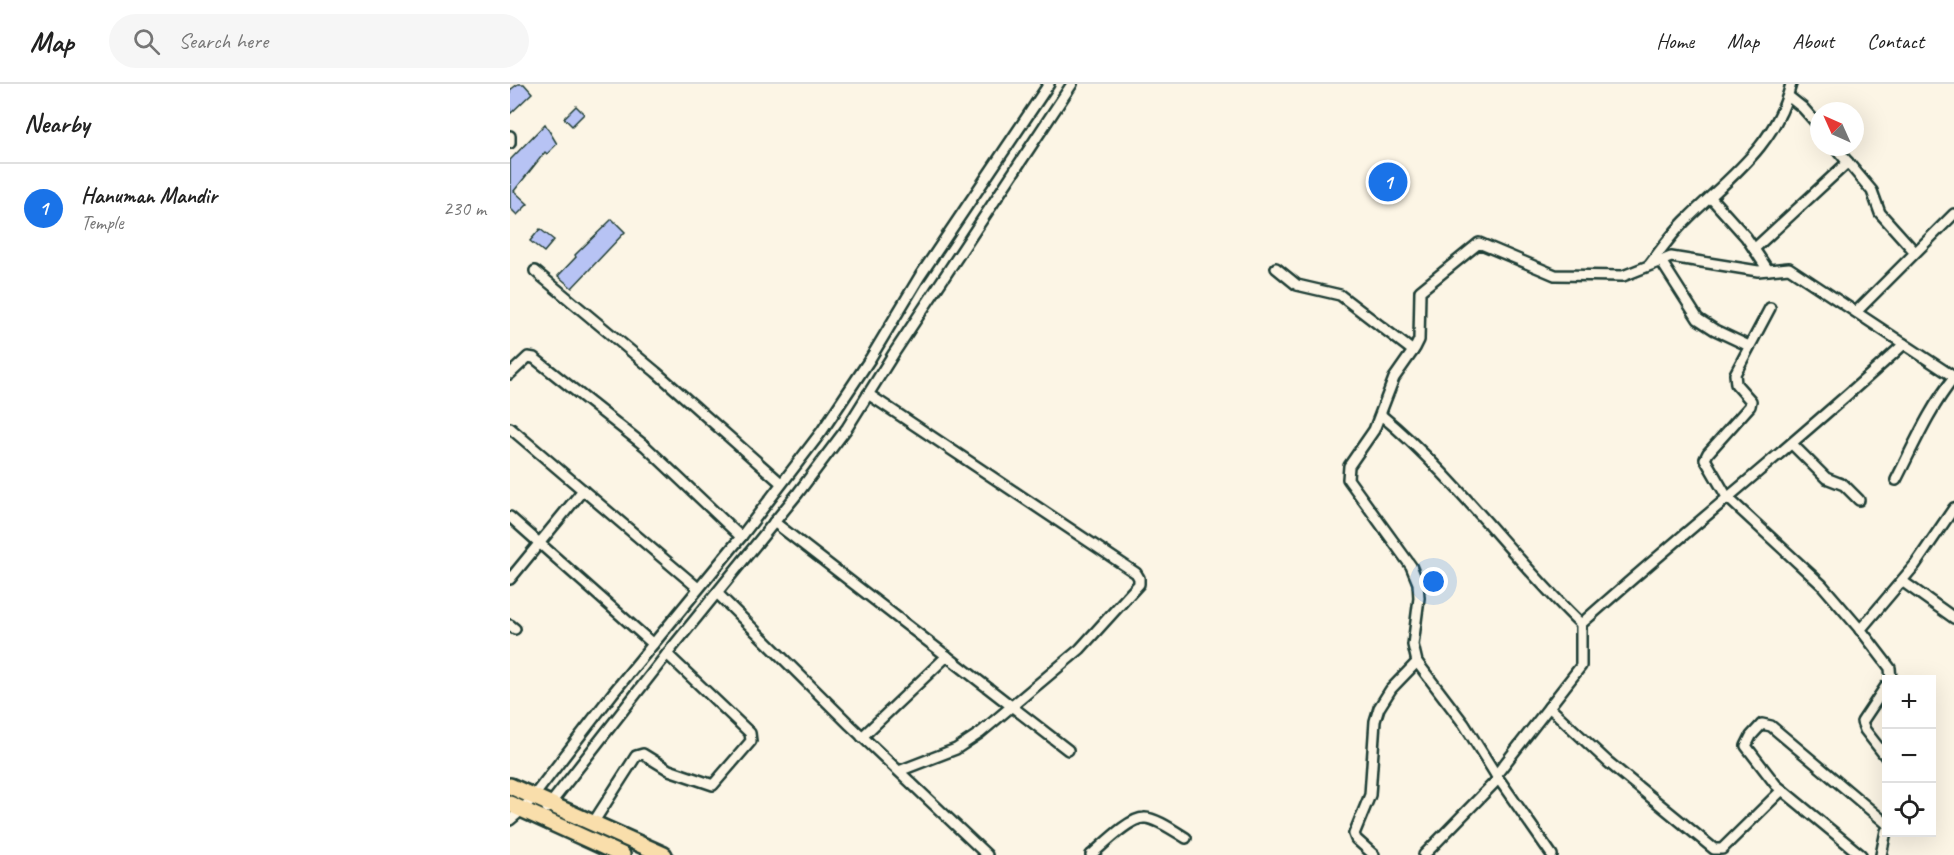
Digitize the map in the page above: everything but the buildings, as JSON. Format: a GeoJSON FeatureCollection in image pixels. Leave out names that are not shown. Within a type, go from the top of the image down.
{"type":"FeatureCollection","features":[{"type":"Feature","properties":{"kind":"highway"},"geometry":{"type":"LineString","coordinates":[[510,786],[664,855]]}},
{"type":"Feature","properties":{"kind":"highway"},"geometry":{"type":"LineString","coordinates":[[516,806],[622,855]]}},
{"type":"Feature","properties":{"kind":"street"},"geometry":{"type":"LineString","coordinates":[[510,820],[516,806],[533,796],[741,537],[822,431],[870,359],[920,276],[1049,84]]}},
{"type":"Feature","properties":{"kind":"street"},"geometry":{"type":"LineString","coordinates":[[540,817],[847,428],[1072,84]]}},
{"type":"Feature","properties":{"kind":"street"},"geometry":{"type":"LineString","coordinates":[[1648,266],[1678,228],[1740,170],[1778,122],[1791,84]]}},
{"type":"Feature","properties":{"kind":"street"},"geometry":{"type":"LineString","coordinates":[[1788,96],[1810,116]]}},
{"type":"Feature","properties":{"kind":"street"},"geometry":{"type":"LineString","coordinates":[[510,136],[510,143]]}},
{"type":"Feature","properties":{"kind":"street"},"geometry":{"type":"LineString","coordinates":[[1843,156],[1872,190],[1880,213],[1915,252]]}},
{"type":"Feature","properties":{"kind":"street"},"geometry":{"type":"LineString","coordinates":[[1754,249],[1848,162]]}},
{"type":"Feature","properties":{"kind":"street"},"geometry":{"type":"LineString","coordinates":[[1711,198],[1740,230],[1768,270]]}},
{"type":"Feature","properties":{"kind":"street"},"geometry":{"type":"LineString","coordinates":[[1856,312],[1954,214]]}},
{"type":"Feature","properties":{"kind":"street"},"geometry":{"type":"LineString","coordinates":[[1552,855],[1497,777],[1464,724],[1417,662],[1413,645],[1419,598],[1418,583],[1410,566],[1348,479],[1349,466],[1374,430],[1394,378],[1419,340],[1420,291],[1479,243],[1555,275],[1623,276],[1671,257],[1758,271],[1790,268],[1954,377],[1935,404],[1896,480]]}},
{"type":"Feature","properties":{"kind":"street"},"geometry":{"type":"LineString","coordinates":[[1661,261],[1698,319],[1749,346]]}},
{"type":"Feature","properties":{"kind":"street"},"geometry":{"type":"LineString","coordinates":[[1276,268],[1297,285],[1340,295],[1413,351]]}},
{"type":"Feature","properties":{"kind":"street"},"geometry":{"type":"LineString","coordinates":[[535,271],[656,372],[781,483]]}},
{"type":"Feature","properties":{"kind":"street"},"geometry":{"type":"LineString","coordinates":[[1770,308],[1734,379],[1751,401],[1750,406],[1705,457],[1707,464],[1727,497],[1822,585],[1890,668],[1891,675]]}},
{"type":"Feature","properties":{"kind":"street"},"geometry":{"type":"LineString","coordinates":[[1581,624],[1727,497],[1792,444],[1904,344]]}},
{"type":"Feature","properties":{"kind":"street"},"geometry":{"type":"LineString","coordinates":[[510,374],[528,357],[534,358],[645,446],[741,537]]}},
{"type":"Feature","properties":{"kind":"street"},"geometry":{"type":"LineString","coordinates":[[868,394],[1127,566],[1140,578],[1139,584],[1080,649],[980,733],[956,749],[899,771]]}},
{"type":"Feature","properties":{"kind":"street"},"geometry":{"type":"LineString","coordinates":[[1381,415],[1435,464],[1554,599],[1581,624],[1581,666],[1497,777],[1424,855]]}},
{"type":"Feature","properties":{"kind":"street"},"geometry":{"type":"LineString","coordinates":[[510,428],[698,588]]}},
{"type":"Feature","properties":{"kind":"street"},"geometry":{"type":"LineString","coordinates":[[1792,444],[1826,478],[1844,486],[1858,500]]}},
{"type":"Feature","properties":{"kind":"street"},"geometry":{"type":"LineString","coordinates":[[510,579],[583,490]]}},
{"type":"Feature","properties":{"kind":"street"},"geometry":{"type":"LineString","coordinates":[[1860,630],[1902,581],[1954,508]]}},
{"type":"Feature","properties":{"kind":"street"},"geometry":{"type":"LineString","coordinates":[[510,517],[653,644]]}},
{"type":"Feature","properties":{"kind":"street"},"geometry":{"type":"LineString","coordinates":[[774,522],[1068,750]]}},
{"type":"Feature","properties":{"kind":"street"},"geometry":{"type":"LineString","coordinates":[[1902,581],[1954,618]]}},
{"type":"Feature","properties":{"kind":"street"},"geometry":{"type":"LineString","coordinates":[[717,593],[862,737],[987,855]]}},
{"type":"Feature","properties":{"kind":"street"},"geometry":{"type":"LineString","coordinates":[[593,823],[639,754],[643,754],[669,770],[713,784],[751,741],[750,733],[667,654]]}},
{"type":"Feature","properties":{"kind":"street"},"geometry":{"type":"LineString","coordinates":[[862,737],[947,656]]}},
{"type":"Feature","properties":{"kind":"street"},"geometry":{"type":"LineString","coordinates":[[1374,855],[1356,839],[1354,828],[1365,811],[1370,795],[1379,708],[1384,697],[1417,662]]}},
{"type":"Feature","properties":{"kind":"street"},"geometry":{"type":"LineString","coordinates":[[1882,694],[1862,722],[1865,730],[1882,751]]}},
{"type":"Feature","properties":{"kind":"street"},"geometry":{"type":"LineString","coordinates":[[1549,707],[1608,762],[1713,849],[1722,849],[1782,790]]}},
{"type":"Feature","properties":{"kind":"street"},"geometry":{"type":"LineString","coordinates":[[1861,855],[1768,776],[1746,746],[1751,736],[1762,724],[1771,726],[1882,819]]}},
{"type":"Feature","properties":{"kind":"street"},"geometry":{"type":"LineString","coordinates":[[1091,855],[1128,825],[1143,817],[1186,838]]}},
{"type":"Feature","properties":{"kind":"street"},"geometry":{"type":"LineString","coordinates":[[1881,855],[1886,837]]}},
{"type":"Feature","properties":{"kind":"place","name":"Hanuman Mandir"},"geometry":{"type":"Point","coordinates":[1388,182]}}]}
